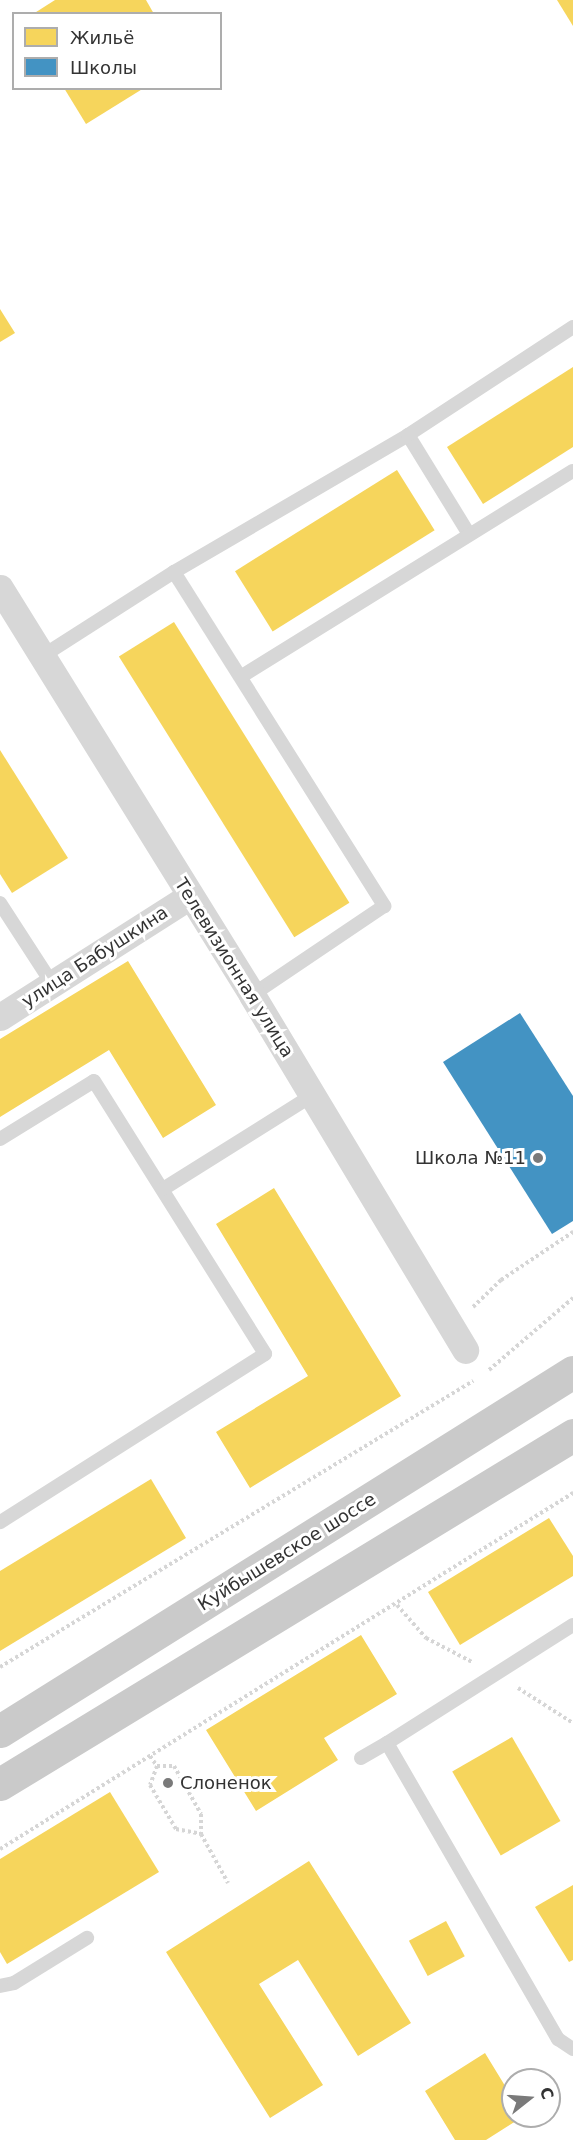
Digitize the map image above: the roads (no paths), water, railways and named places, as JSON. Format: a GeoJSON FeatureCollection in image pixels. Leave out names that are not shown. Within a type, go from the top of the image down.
{"type":"FeatureCollection","features":[{"type":"Feature","properties":{"kind":"main road","name":"Куйбышевское шоссе"},"geometry":{"type":"LineString","coordinates":[[0,1731],[573,1372]]}},
{"type":"Feature","properties":{"kind":"main road"},"geometry":{"type":"LineString","coordinates":[[0,1784],[573,1435]]}},
{"type":"Feature","properties":{"kind":"street","name":"Телевизионная улица"},"geometry":{"type":"LineString","coordinates":[[0,588],[252,995],[458,1338]]}},
{"type":"Feature","properties":{"kind":"street","name":"улица Бабушкина"},"geometry":{"type":"LineString","coordinates":[[0,1017],[190,896]]}},
{"type":"Feature","properties":{"kind":"lane"},"geometry":{"type":"LineString","coordinates":[[41,657],[174,572],[408,435],[573,327]]}},
{"type":"Feature","properties":{"kind":"lane"},"geometry":{"type":"LineString","coordinates":[[408,435],[469,534]]}},
{"type":"Feature","properties":{"kind":"lane"},"geometry":{"type":"LineString","coordinates":[[242,676],[573,471]]}},
{"type":"Feature","properties":{"kind":"lane"},"geometry":{"type":"LineString","coordinates":[[174,572],[242,676],[384,906],[252,995]]}},
{"type":"Feature","properties":{"kind":"lane"},"geometry":{"type":"LineString","coordinates":[[0,903],[53,985]]}},
{"type":"Feature","properties":{"kind":"lane"},"geometry":{"type":"LineString","coordinates":[[0,1139],[94,1081],[264,1354],[0,1522]]}},
{"type":"Feature","properties":{"kind":"lane"},"geometry":{"type":"LineString","coordinates":[[163,1189],[311,1096]]}},
{"type":"Feature","properties":{"kind":"lane"},"geometry":{"type":"LineString","coordinates":[[360,1758],[573,1625]]}},
{"type":"Feature","properties":{"kind":"lane"},"geometry":{"type":"LineString","coordinates":[[387,1743],[558,2039],[573,2049]]}},
{"type":"Feature","properties":{"kind":"lane"},"geometry":{"type":"LineString","coordinates":[[0,1986],[14,1983],[87,1938]]}},
{"type":"Feature","properties":{"kind":"place","name":"Школа №11"},"geometry":{"type":"Point","coordinates":[538,1158]}},
{"type":"Feature","properties":{"kind":"place","name":"Слоненок"},"geometry":{"type":"Point","coordinates":[168,1783]}}]}
